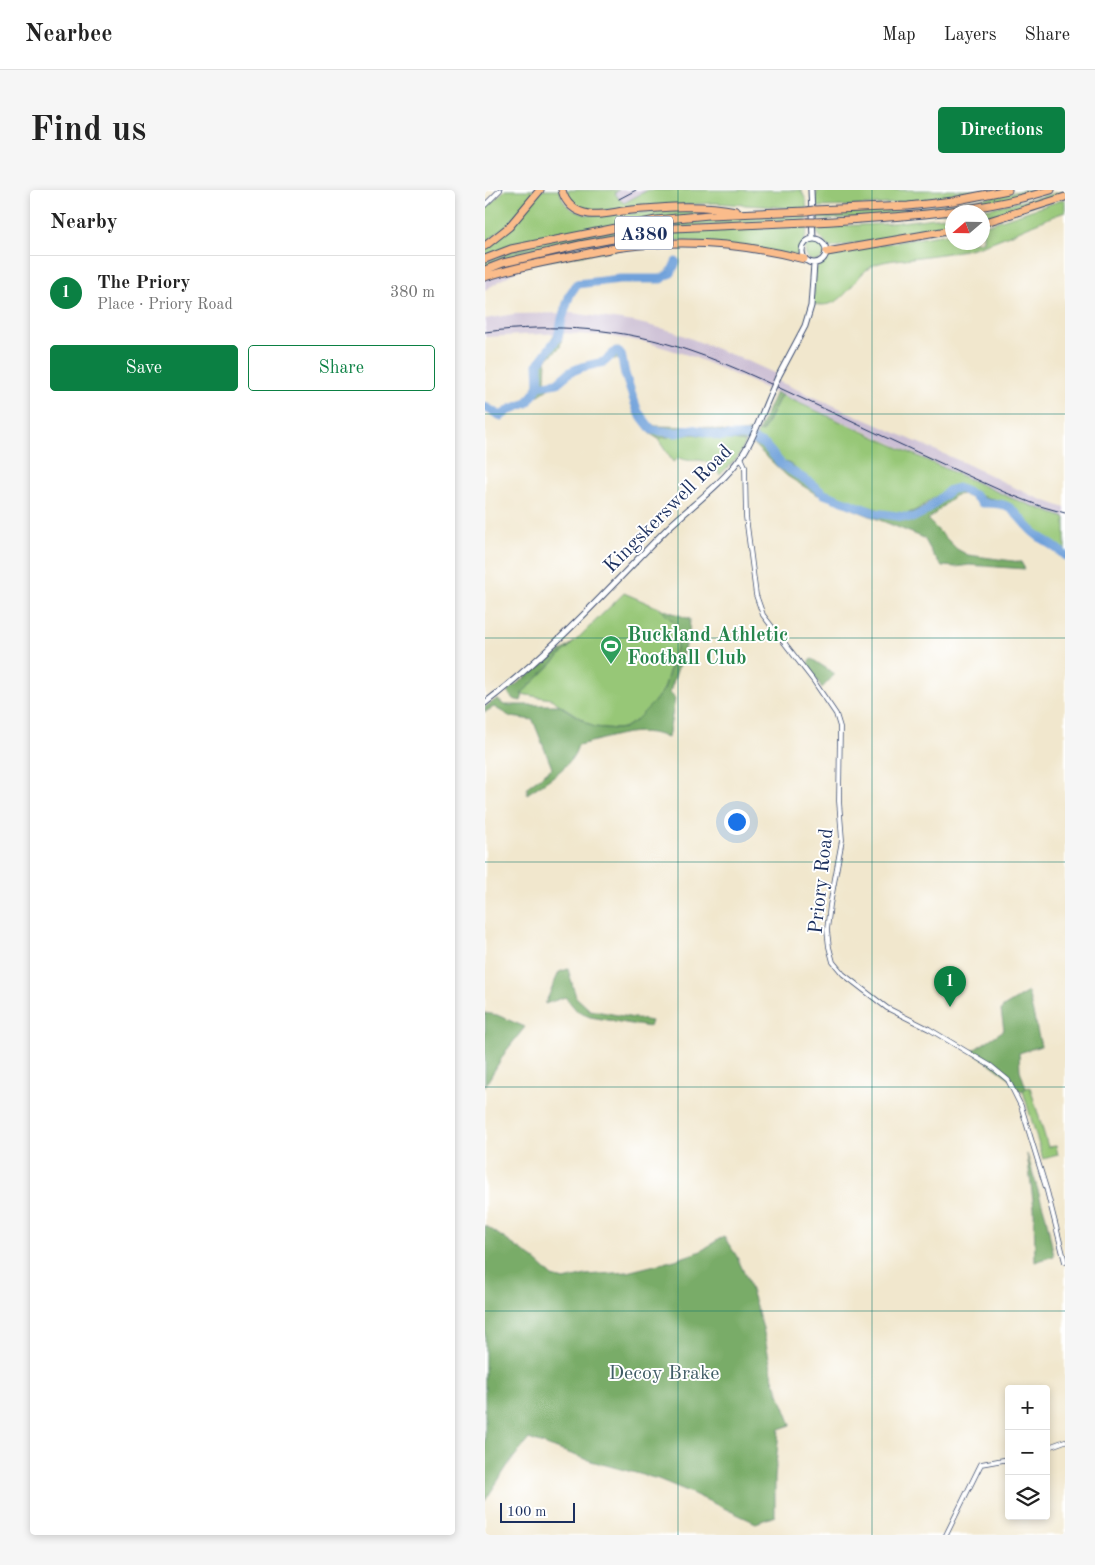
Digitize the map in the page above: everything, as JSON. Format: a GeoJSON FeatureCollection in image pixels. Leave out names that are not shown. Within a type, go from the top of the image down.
{"type":"FeatureCollection","features":[{"type":"Feature","properties":{"kind":"highway"},"geometry":{"type":"LineString","coordinates":[[485,246],[509,226],[540,190]]}},
{"type":"Feature","properties":{"kind":"highway","name":"A380"},"geometry":{"type":"LineString","coordinates":[[562,190],[563,197],[574,209],[590,214],[714,206],[748,213]]}},
{"type":"Feature","properties":{"kind":"highway","name":"A380"},"geometry":{"type":"LineString","coordinates":[[485,259],[511,249],[656,220],[748,213],[908,206],[953,201],[1008,190]]}},
{"type":"Feature","properties":{"kind":"highway","name":"A380"},"geometry":{"type":"LineString","coordinates":[[485,270],[503,263],[580,245],[674,228],[904,217],[985,206],[1051,190]]}},
{"type":"Feature","properties":{"kind":"highway"},"geometry":{"type":"LineString","coordinates":[[990,221],[1065,197]]}},
{"type":"Feature","properties":{"kind":"highway"},"geometry":{"type":"LineString","coordinates":[[827,252],[945,231]]}},
{"type":"Feature","properties":{"kind":"highway","name":"A380"},"geometry":{"type":"LineString","coordinates":[[485,277],[505,270],[624,247],[675,243],[733,246],[777,252],[804,259]]}},
{"type":"Feature","properties":{"kind":"street"},"geometry":{"type":"LineString","coordinates":[[485,205],[500,190]]}},
{"type":"Feature","properties":{"kind":"street"},"geometry":{"type":"LineString","coordinates":[[811,190],[813,239]]}},
{"type":"Feature","properties":{"kind":"street"},"geometry":{"type":"LineString","coordinates":[[813,239],[823,242],[827,252],[822,261],[814,264],[804,259],[802,251],[808,240],[813,239]]}},
{"type":"Feature","properties":{"kind":"street","name":"Kingskerswell Road"},"geometry":{"type":"LineString","coordinates":[[485,703],[537,659],[673,524],[720,481],[741,457],[750,442],[770,395],[805,326],[811,306],[814,264]]}},
{"type":"Feature","properties":{"kind":"street","name":"Priory Road"},"geometry":{"type":"LineString","coordinates":[[741,457],[745,466],[746,517],[756,595],[763,615],[813,680],[835,714],[840,727],[839,801],[842,840],[827,930],[833,962],[843,974],[887,1008],[929,1029],[991,1066],[1008,1080],[1021,1106],[1047,1191],[1065,1262]]}},
{"type":"Feature","properties":{"kind":"street"},"geometry":{"type":"LineString","coordinates":[[1050,1447],[1065,1441]]}},
{"type":"Feature","properties":{"kind":"street"},"geometry":{"type":"LineString","coordinates":[[945,1535],[981,1464],[1005,1460]]}},
{"type":"Feature","properties":{"kind":"shaded area"},"geometry":{"type":"Polygon","coordinates":[[[619,190],[648,190],[485,290],[485,273],[619,190]]]}},
{"type":"Feature","properties":{"kind":"shaded area"},"geometry":{"type":"Polygon","coordinates":[[[572,313],[635,322],[672,331],[752,363],[776,374],[774,379],[780,382],[969,465],[1032,496],[1065,508],[1065,518],[1011,498],[869,433],[694,357],[649,343],[609,336],[563,333],[485,337],[485,319],[514,314],[572,313]]]}},
{"type":"Feature","properties":{"kind":"green space"},"geometry":{"type":"Polygon","coordinates":[[[505,190],[538,190],[507,225],[485,243],[485,209],[505,190]]]}},
{"type":"Feature","properties":{"kind":"green space"},"geometry":{"type":"Polygon","coordinates":[[[542,190],[560,190],[566,205],[578,212],[589,215],[713,209],[710,212],[485,257],[485,249],[542,190]]]}},
{"type":"Feature","properties":{"kind":"green space"},"geometry":{"type":"Polygon","coordinates":[[[564,190],[619,190],[615,193],[624,203],[648,190],[801,190],[807,208],[714,203],[590,211],[577,207],[570,202],[564,190]]]}},
{"type":"Feature","properties":{"kind":"green space"},"geometry":{"type":"Polygon","coordinates":[[[818,190],[994,190],[904,203],[814,207],[818,190]]]}},
{"type":"Feature","properties":{"kind":"green space"},"geometry":{"type":"Polygon","coordinates":[[[1022,190],[1041,190],[980,205],[945,205],[971,201],[1022,190]]]}},
{"type":"Feature","properties":{"kind":"green space"},"geometry":{"type":"Polygon","coordinates":[[[1065,191],[1065,195],[990,218],[990,208],[1065,191]]]}},
{"type":"Feature","properties":{"kind":"green space"},"geometry":{"type":"Polygon","coordinates":[[[1065,199],[1065,212],[990,243],[990,224],[1065,199]]]}},
{"type":"Feature","properties":{"kind":"green space"},"geometry":{"type":"Polygon","coordinates":[[[945,205],[945,212],[815,220],[814,214],[945,205]]]}},
{"type":"Feature","properties":{"kind":"green space"},"geometry":{"type":"Polygon","coordinates":[[[807,215],[807,220],[685,228],[603,237],[523,255],[485,268],[485,262],[511,252],[655,222],[724,217],[807,215]]]}},
{"type":"Feature","properties":{"kind":"green space"},"geometry":{"type":"Polygon","coordinates":[[[945,217],[945,228],[829,248],[815,230],[815,227],[883,224],[945,217]]]}},
{"type":"Feature","properties":{"kind":"green space"},"geometry":{"type":"Polygon","coordinates":[[[807,227],[801,252],[802,256],[675,240],[503,268],[562,251],[675,232],[807,227]]]}},
{"type":"Feature","properties":{"kind":"green space"},"geometry":{"type":"Polygon","coordinates":[[[945,234],[945,250],[964,250],[874,265],[859,277],[841,298],[833,303],[824,305],[813,304],[816,268],[826,261],[829,253],[945,234]]]}},
{"type":"Feature","properties":{"kind":"green space"},"geometry":{"type":"Polygon","coordinates":[[[815,241],[822,244],[825,251],[822,258],[815,261],[808,258],[805,251],[808,244],[815,241]]]}},
{"type":"Feature","properties":{"kind":"green space"},"geometry":{"type":"Polygon","coordinates":[[[555,333],[563,333],[560,347],[546,360],[545,381],[557,383],[527,403],[535,385],[536,366],[555,333]]]}},
{"type":"Feature","properties":{"kind":"green space"},"geometry":{"type":"Polygon","coordinates":[[[616,347],[622,352],[638,404],[649,421],[655,426],[704,427],[731,433],[752,431],[750,438],[746,442],[693,434],[657,438],[649,433],[635,410],[619,359],[604,362],[616,347]]]}},
{"type":"Feature","properties":{"kind":"green space"},"geometry":{"type":"Polygon","coordinates":[[[776,392],[781,395],[762,432],[759,430],[776,392]]]}},
{"type":"Feature","properties":{"kind":"green space"},"geometry":{"type":"Polygon","coordinates":[[[781,395],[1011,498],[1065,518],[1065,556],[1055,546],[1030,529],[1012,508],[998,500],[983,497],[957,487],[939,495],[915,510],[897,515],[823,493],[789,464],[780,461],[756,437],[759,430],[763,432],[781,395]]]}},
{"type":"Feature","properties":{"kind":"green space"},"geometry":{"type":"Polygon","coordinates":[[[693,434],[746,442],[737,458],[720,475],[717,470],[715,472],[706,462],[679,458],[673,462],[657,438],[693,434]]]}},
{"type":"Feature","properties":{"kind":"green space"},"geometry":{"type":"Polygon","coordinates":[[[756,437],[780,461],[789,463],[823,493],[897,515],[907,514],[920,509],[951,488],[957,487],[983,497],[998,500],[1007,506],[994,502],[982,503],[962,494],[954,496],[928,520],[957,549],[968,555],[1021,562],[1025,569],[969,565],[956,567],[942,566],[924,538],[816,494],[787,476],[753,444],[756,437]]]}},
{"type":"Feature","properties":{"kind":"green space","name":"Buckland Athletic Football Club"},"geometry":{"type":"Polygon","coordinates":[[[624,593],[659,608],[675,624],[679,638],[664,689],[635,721],[624,728],[594,727],[551,699],[521,694],[624,593]]]}},
{"type":"Feature","properties":{"kind":"green space"},"geometry":{"type":"Polygon","coordinates":[[[659,608],[690,619],[689,634],[670,692],[675,699],[668,738],[657,734],[634,732],[578,745],[570,761],[564,767],[527,794],[527,787],[552,768],[533,720],[511,717],[494,707],[485,712],[485,707],[497,699],[504,705],[559,705],[594,727],[624,728],[635,721],[664,689],[679,638],[675,624],[659,608]]]}},
{"type":"Feature","properties":{"kind":"green space"},"geometry":{"type":"Polygon","coordinates":[[[574,642],[521,694],[523,695],[521,701],[513,699],[507,691],[574,642]]]}},
{"type":"Feature","properties":{"kind":"green space"},"geometry":{"type":"Polygon","coordinates":[[[812,659],[835,674],[822,688],[807,665],[812,659]]]}},
{"type":"Feature","properties":{"kind":"green space"},"geometry":{"type":"Polygon","coordinates":[[[568,969],[576,997],[590,1010],[651,1021],[649,1027],[590,1017],[578,1012],[565,997],[545,1004],[559,972],[568,969]]]}},
{"type":"Feature","properties":{"kind":"green space"},"geometry":{"type":"Polygon","coordinates":[[[1028,992],[1041,1046],[1019,1053],[1020,1070],[1026,1088],[1020,1092],[1011,1079],[972,1051],[1004,1030],[1001,1011],[1003,1007],[1028,992]]]}},
{"type":"Feature","properties":{"kind":"green space"},"geometry":{"type":"Polygon","coordinates":[[[485,1013],[497,1015],[525,1027],[506,1051],[485,1086],[485,1013]]]}},
{"type":"Feature","properties":{"kind":"green space"},"geometry":{"type":"Polygon","coordinates":[[[1030,1087],[1048,1147],[1056,1146],[1058,1155],[1043,1159],[1023,1091],[1030,1087]]]}},
{"type":"Feature","properties":{"kind":"green space"},"geometry":{"type":"Polygon","coordinates":[[[1027,1154],[1046,1217],[1054,1256],[1035,1262],[1034,1208],[1027,1154]]]}},
{"type":"Feature","properties":{"kind":"green space","name":"Decoy Brake"},"geometry":{"type":"Polygon","coordinates":[[[485,1225],[535,1260],[553,1277],[564,1280],[586,1275],[627,1272],[675,1260],[701,1251],[724,1237],[736,1255],[748,1281],[763,1328],[773,1378],[791,1425],[779,1429],[775,1478],[775,1516],[756,1523],[658,1479],[591,1461],[529,1439],[510,1462],[485,1501],[485,1225]]]}},
{"type":"Feature","properties":{"kind":"waterway"},"geometry":{"type":"LineString","coordinates":[[485,407],[501,416],[511,409],[527,403],[539,386],[538,364],[558,337],[570,294],[577,284],[620,279],[661,279],[671,273],[676,262]]}},
{"type":"Feature","properties":{"kind":"waterway"},"geometry":{"type":"LineString","coordinates":[[539,386],[557,383],[570,372],[604,362],[616,351],[621,354],[625,374],[638,412],[652,430],[676,433],[693,429],[720,436],[746,436],[765,445],[782,465],[824,494],[875,513],[912,518],[926,511],[950,490],[958,488],[974,495],[982,503],[1007,506],[1035,534],[1065,556]]}},
{"type":"Feature","properties":{"kind":"railway"},"geometry":{"type":"LineString","coordinates":[[619,199],[636,190]]}},
{"type":"Feature","properties":{"kind":"railway"},"geometry":{"type":"LineString","coordinates":[[485,332],[511,329],[563,328],[615,333],[665,343],[743,371],[1004,492],[1040,506],[1065,513]]}},
{"type":"Feature","properties":{"kind":"place","name":"Buckland Athletic Football Club"},"geometry":{"type":"Point","coordinates":[611,665]}},
{"type":"Feature","properties":{"kind":"place","name":"The Priory"},"geometry":{"type":"Point","coordinates":[950,1007]}}]}
